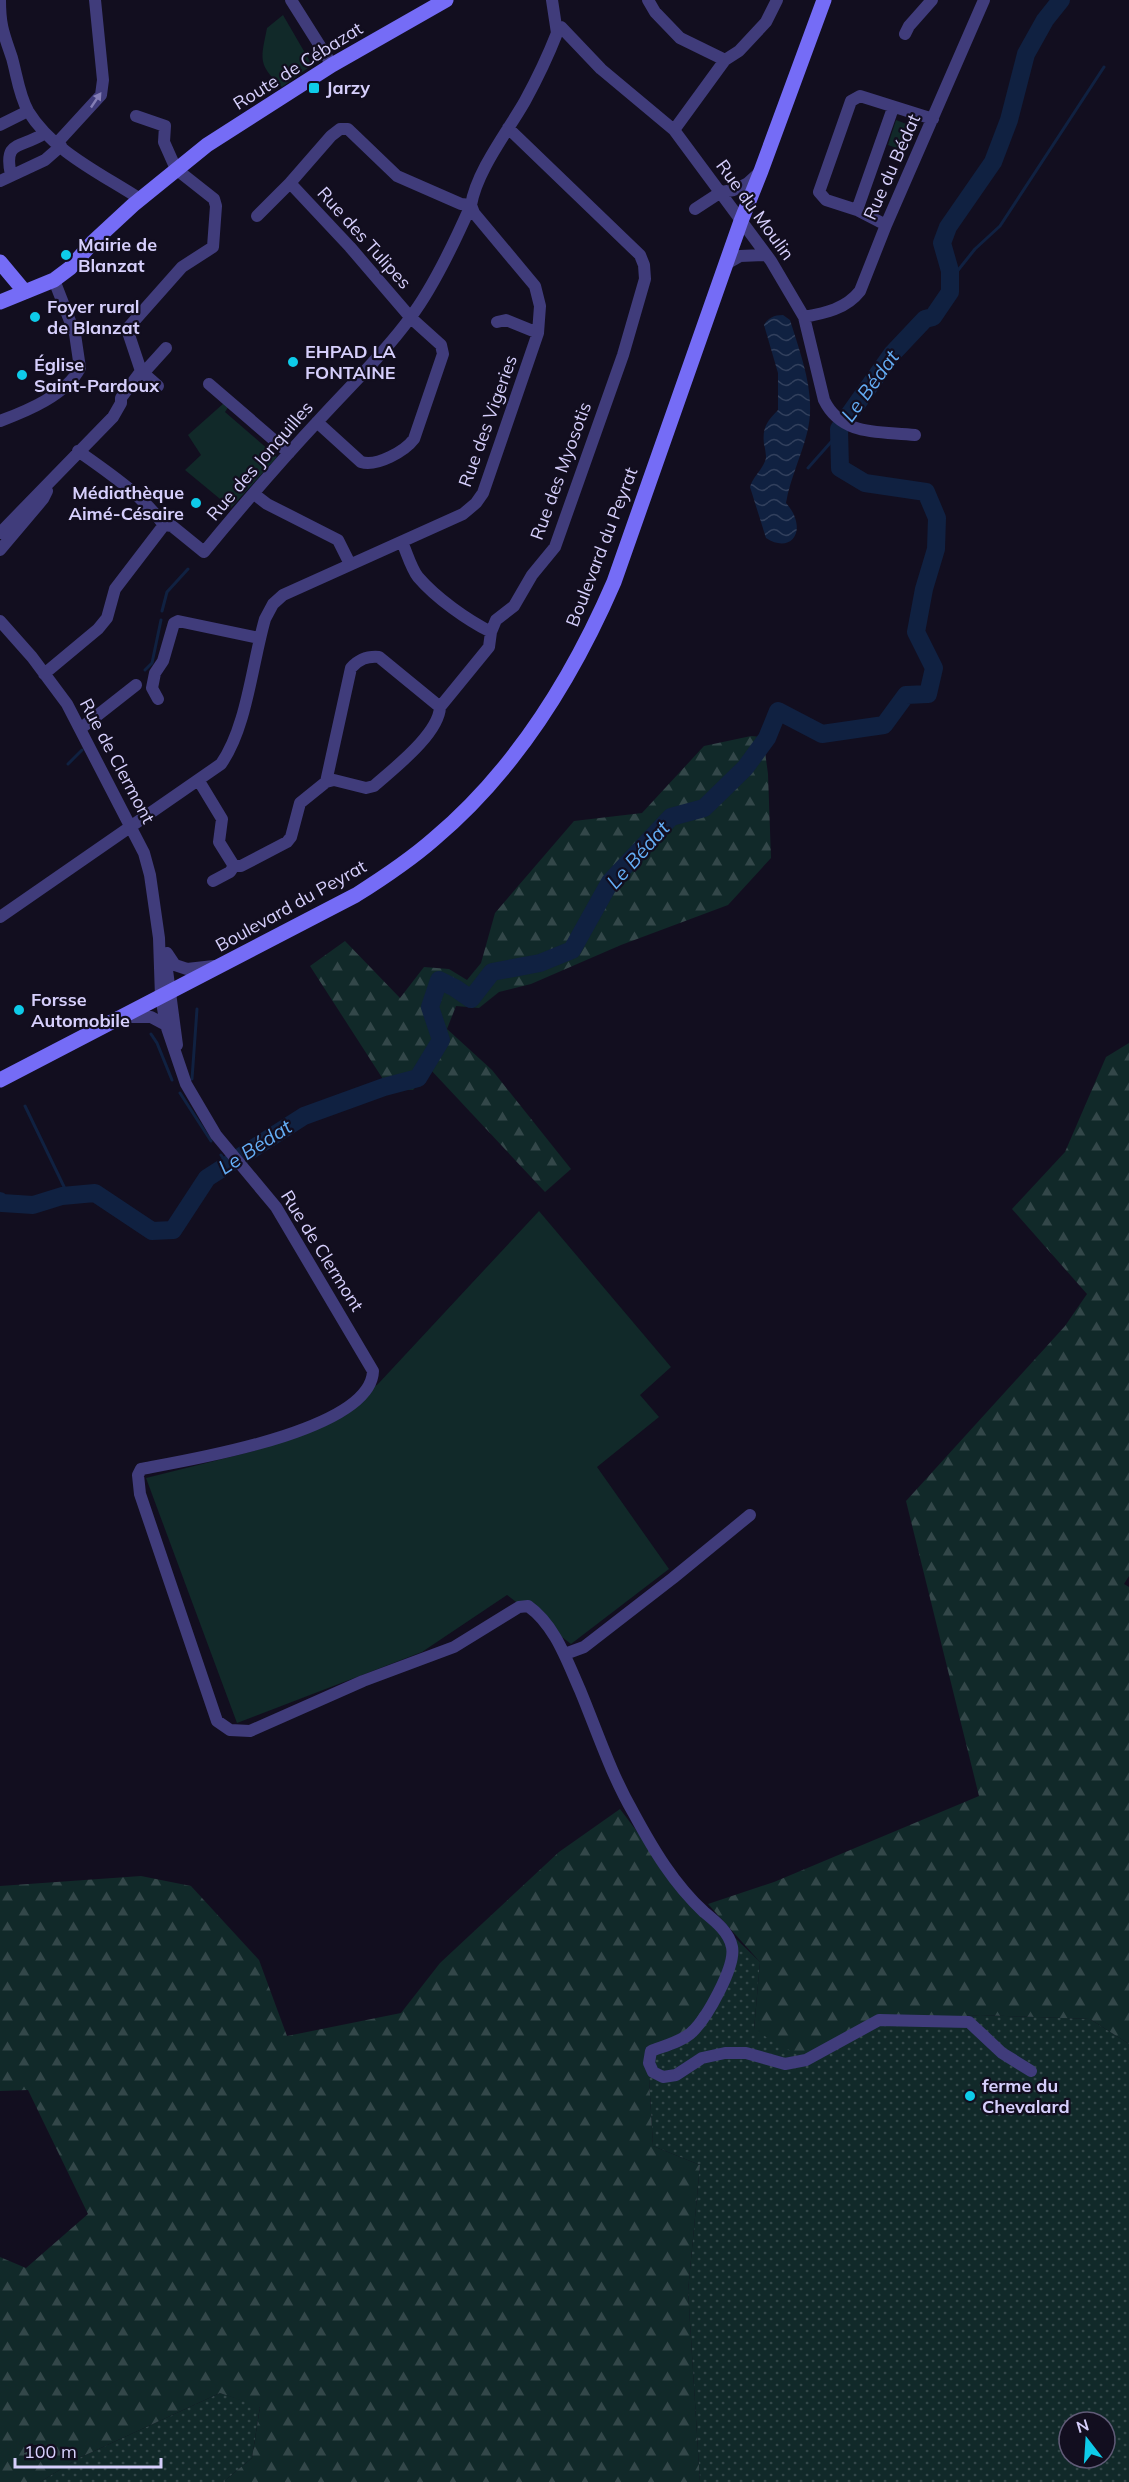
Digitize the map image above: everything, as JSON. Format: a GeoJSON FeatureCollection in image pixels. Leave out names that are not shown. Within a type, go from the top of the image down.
{"type":"FeatureCollection","features":[{"type":"Feature","properties":{"kind":"main road","name":"Route de Cébazat"},"geometry":{"type":"LineString","coordinates":[[0,302],[54,280],[70,268],[93,242],[140,199],[176,169],[232,129],[332,65],[446,0]]}},
{"type":"Feature","properties":{"kind":"main road","name":"Boulevard du Peyrat"},"geometry":{"type":"LineString","coordinates":[[0,1080],[356,896],[400,867],[436,838],[475,801],[535,729],[591,635],[614,582],[741,221],[824,0]]}},
{"type":"Feature","properties":{"kind":"main road"},"geometry":{"type":"LineString","coordinates":[[0,262],[25,292]]}},
{"type":"Feature","properties":{"kind":"street"},"geometry":{"type":"LineString","coordinates":[[0,0],[1,31],[12,59],[21,96],[28,111],[45,133],[59,145],[140,199]]}},
{"type":"Feature","properties":{"kind":"street"},"geometry":{"type":"LineString","coordinates":[[6,178],[45,160],[101,95],[103,80],[95,0]]}},
{"type":"Feature","properties":{"kind":"street"},"geometry":{"type":"LineString","coordinates":[[291,0],[332,65]]}},
{"type":"Feature","properties":{"kind":"street"},"geometry":{"type":"LineString","coordinates":[[471,205],[498,144],[547,57],[557,33],[552,0]]}},
{"type":"Feature","properties":{"kind":"street"},"geometry":{"type":"LineString","coordinates":[[648,0],[655,12],[680,38],[725,60]]}},
{"type":"Feature","properties":{"kind":"street"},"geometry":{"type":"LineString","coordinates":[[674,130],[725,60],[739,51],[766,22],[777,0]]}},
{"type":"Feature","properties":{"kind":"street"},"geometry":{"type":"LineString","coordinates":[[905,34],[909,26],[932,0]]}},
{"type":"Feature","properties":{"kind":"street","name":"Rue du Bédat"},"geometry":{"type":"LineString","coordinates":[[804,318],[823,313],[853,300],[860,291],[886,225],[984,0]]}},
{"type":"Feature","properties":{"kind":"street","name":"Rue du Moulin"},"geometry":{"type":"LineString","coordinates":[[557,33],[561,27],[601,69],[674,130],[721,192],[790,291],[804,318],[824,400],[830,412],[850,428],[915,435]]}},
{"type":"Feature","properties":{"kind":"street"},"geometry":{"type":"LineString","coordinates":[[886,225],[857,210],[826,200],[819,192],[851,100],[860,96],[933,119]]}},
{"type":"Feature","properties":{"kind":"street"},"geometry":{"type":"LineString","coordinates":[[857,210],[893,108]]}},
{"type":"Feature","properties":{"kind":"street"},"geometry":{"type":"LineString","coordinates":[[0,125],[28,111]]}},
{"type":"Feature","properties":{"kind":"street"},"geometry":{"type":"LineString","coordinates":[[136,116],[165,126],[164,142],[176,169],[214,199],[216,206],[213,247],[182,267],[127,329],[141,371],[158,386]]}},
{"type":"Feature","properties":{"kind":"street","name":"Rue des Myosotis"},"geometry":{"type":"LineString","coordinates":[[326,782],[334,780],[366,788],[374,786],[412,751],[440,717],[440,707],[489,647],[491,632],[496,620],[514,606],[532,575],[555,547],[623,355],[645,279],[644,265],[640,255],[508,128]]}},
{"type":"Feature","properties":{"kind":"street","name":"Rue des Tulipes"},"geometry":{"type":"LineString","coordinates":[[257,216],[339,129],[348,129],[397,177],[461,204],[471,205]]}},
{"type":"Feature","properties":{"kind":"street"},"geometry":{"type":"LineString","coordinates":[[6,178],[9,153],[16,146],[45,133]]}},
{"type":"Feature","properties":{"kind":"street"},"geometry":{"type":"LineString","coordinates":[[695,209],[721,192],[734,190],[748,183],[761,171]]}},
{"type":"Feature","properties":{"kind":"street","name":"Rue des Tulipes"},"geometry":{"type":"LineString","coordinates":[[290,183],[350,247],[411,318],[444,350],[414,439],[408,447],[374,463],[361,462],[317,422]]}},
{"type":"Feature","properties":{"kind":"street","name":"Rue des Jonquilles"},"geometry":{"type":"LineString","coordinates":[[164,525],[172,526],[204,552],[289,453],[411,318],[471,205]]}},
{"type":"Feature","properties":{"kind":"street","name":"Rue des Vigeries"},"geometry":{"type":"LineString","coordinates":[[0,917],[221,764],[230,751],[241,723],[265,619],[273,604],[283,595],[463,514],[476,503],[483,492],[538,333],[540,306],[535,286],[474,213],[471,205]]}},
{"type":"Feature","properties":{"kind":"street"},"geometry":{"type":"LineString","coordinates":[[726,264],[740,256],[766,255]]}},
{"type":"Feature","properties":{"kind":"street"},"geometry":{"type":"LineString","coordinates":[[0,421],[43,403],[70,380],[80,368],[75,334],[54,280]]}},
{"type":"Feature","properties":{"kind":"street"},"geometry":{"type":"LineString","coordinates":[[497,322],[506,320],[538,333]]}},
{"type":"Feature","properties":{"kind":"street"},"geometry":{"type":"LineString","coordinates":[[0,533],[78,451],[105,428],[121,403],[121,398],[141,371],[147,369],[166,348]]}},
{"type":"Feature","properties":{"kind":"street"},"geometry":{"type":"LineString","coordinates":[[209,384],[289,453]]}},
{"type":"Feature","properties":{"kind":"street"},"geometry":{"type":"LineString","coordinates":[[45,674],[98,629],[107,618],[116,589],[164,525],[154,512],[114,476],[78,451]]}},
{"type":"Feature","properties":{"kind":"street"},"geometry":{"type":"LineString","coordinates":[[0,550],[43,499],[48,490],[47,484]]}},
{"type":"Feature","properties":{"kind":"street"},"geometry":{"type":"LineString","coordinates":[[254,494],[267,504],[338,540],[350,564]]}},
{"type":"Feature","properties":{"kind":"street"},"geometry":{"type":"LineString","coordinates":[[402,542],[416,575],[471,622],[491,632]]}},
{"type":"Feature","properties":{"kind":"street","name":"Rue de Clermont"},"geometry":{"type":"LineString","coordinates":[[0,621],[67,704],[144,853],[162,944],[166,1025],[179,1064],[197,1104],[231,1154],[276,1207],[373,1371],[373,1383],[364,1395],[351,1405],[296,1432],[269,1442],[213,1456],[141,1469],[138,1475],[140,1494],[217,1721],[230,1730],[250,1731],[363,1681],[453,1647],[519,1607],[528,1606],[536,1612],[565,1654]]}},
{"type":"Feature","properties":{"kind":"street"},"geometry":{"type":"LineString","coordinates":[[158,699],[152,688],[174,623],[178,621],[259,638]]}},
{"type":"Feature","properties":{"kind":"street"},"geometry":{"type":"LineString","coordinates":[[234,866],[241,866],[286,842],[291,837],[300,803],[326,782],[351,668],[356,662],[369,656],[379,657],[440,707]]}},
{"type":"Feature","properties":{"kind":"street"},"geometry":{"type":"LineString","coordinates":[[80,729],[136,685]]}},
{"type":"Feature","properties":{"kind":"street"},"geometry":{"type":"LineString","coordinates":[[199,781],[222,819],[219,842],[234,866]]}},
{"type":"Feature","properties":{"kind":"street"},"geometry":{"type":"LineString","coordinates":[[213,881],[230,872],[234,866]]}},
{"type":"Feature","properties":{"kind":"street"},"geometry":{"type":"LineString","coordinates":[[162,944],[175,965],[187,969],[227,963]]}},
{"type":"Feature","properties":{"kind":"street"},"geometry":{"type":"LineString","coordinates":[[166,994],[179,1064]]}},
{"type":"Feature","properties":{"kind":"street"},"geometry":{"type":"LineString","coordinates":[[124,1017],[151,1017],[166,1025]]}},
{"type":"Feature","properties":{"kind":"street"},"geometry":{"type":"LineString","coordinates":[[750,1515],[584,1647],[565,1654],[628,1803],[654,1851],[672,1879],[723,1929],[732,1946],[732,1964],[706,2013],[692,2033],[651,2051],[649,2063],[653,2072],[663,2077],[676,2075],[702,2058],[725,2053],[746,2053],[785,2064],[806,2060],[879,2020],[969,2022],[1002,2053],[1031,2071]]}},
{"type":"Feature","properties":{"kind":"green space"},"geometry":{"type":"Polygon","coordinates":[[[283,15],[312,65],[282,87],[268,72],[263,54],[267,28],[283,15]]]}},
{"type":"Feature","properties":{"kind":"green space"},"geometry":{"type":"Polygon","coordinates":[[[896,120],[909,125],[900,149],[888,145],[896,120]]]}},
{"type":"Feature","properties":{"kind":"green space"},"geometry":{"type":"Polygon","coordinates":[[[224,403],[229,406],[225,412],[277,457],[231,508],[185,470],[201,455],[188,435],[224,403]]]}},
{"type":"Feature","properties":{"kind":"green space"},"geometry":{"type":"Polygon","coordinates":[[[751,736],[763,737],[768,774],[771,858],[728,905],[621,945],[531,984],[499,992],[479,1008],[456,1006],[447,1029],[492,1070],[571,1169],[545,1192],[430,1069],[413,1090],[390,1090],[310,966],[345,941],[400,998],[424,967],[449,969],[467,980],[481,963],[495,913],[574,821],[642,813],[704,746],[751,736]]]}},
{"type":"Feature","properties":{"kind":"green space"},"geometry":{"type":"Polygon","coordinates":[[[1129,1043],[1129,1576],[1124,1584],[1129,1587],[1129,2044],[1090,2019],[980,2015],[879,2022],[805,2059],[754,2030],[760,1962],[708,1904],[774,1882],[979,1796],[906,1501],[1065,1326],[1087,1294],[1012,1209],[1065,1152],[1106,1057],[1129,1043]]]}},
{"type":"Feature","properties":{"kind":"green space"},"geometry":{"type":"Polygon","coordinates":[[[539,1211],[671,1367],[640,1395],[659,1417],[597,1467],[669,1569],[571,1644],[507,1595],[422,1652],[237,1723],[146,1478],[254,1451],[338,1416],[378,1384],[539,1211]]]}},
{"type":"Feature","properties":{"kind":"green space"},"geometry":{"type":"Polygon","coordinates":[[[620,1809],[673,1879],[737,1948],[737,1966],[691,2033],[655,2048],[648,2061],[653,2146],[700,2165],[688,2291],[700,2482],[223,2482],[252,2458],[260,2407],[220,2393],[79,2458],[40,2482],[0,2482],[0,2257],[26,2268],[88,2214],[28,2090],[0,2091],[0,1886],[141,1876],[191,1886],[259,1960],[287,2036],[401,2013],[440,1963],[559,1852],[620,1809]]]}},
{"type":"Feature","properties":{"kind":"green space"},"geometry":{"type":"Polygon","coordinates":[[[726,1929],[760,1962],[754,2030],[980,2015],[1090,2019],[1129,2044],[1129,2482],[700,2482],[688,2291],[700,2165],[653,2146],[648,2061],[726,1929]]]}},
{"type":"Feature","properties":{"kind":"green space"},"geometry":{"type":"Polygon","coordinates":[[[220,2393],[260,2406],[252,2458],[223,2482],[40,2482],[79,2458],[220,2393]]]}},
{"type":"Feature","properties":{"kind":"water"},"geometry":{"type":"Polygon","coordinates":[[[783,315],[790,320],[799,348],[809,390],[810,419],[786,503],[793,513],[797,530],[790,541],[783,543],[766,538],[750,487],[766,458],[765,429],[768,421],[778,410],[778,373],[764,325],[772,317],[783,315]]]}},
{"type":"Feature","properties":{"kind":"waterway","name":"Le Bédat"},"geometry":{"type":"LineString","coordinates":[[0,1201],[33,1205],[62,1196],[95,1193],[152,1231],[173,1230],[207,1178],[304,1116],[384,1087],[418,1078],[441,1040],[430,1007],[439,980],[471,999],[492,972],[540,963],[572,950],[610,882],[671,817],[704,808],[745,768],[767,738],[778,711],[822,734],[884,725],[906,695],[928,694],[934,668],[916,632],[924,589],[936,549],[937,518],[926,492],[865,483],[840,468],[839,429],[892,354],[925,319],[933,317],[950,292],[950,271],[942,243],[948,227],[993,162],[1009,120],[1026,54],[1045,20],[1061,0]]}},
{"type":"Feature","properties":{"kind":"waterway"},"geometry":{"type":"LineString","coordinates":[[951,279],[975,249],[1000,226],[1104,67]]}},
{"type":"Feature","properties":{"kind":"waterway"},"geometry":{"type":"LineString","coordinates":[[808,468],[839,433]]}},
{"type":"Feature","properties":{"kind":"waterway"},"geometry":{"type":"LineString","coordinates":[[162,611],[167,592],[188,569]]}},
{"type":"Feature","properties":{"kind":"waterway"},"geometry":{"type":"LineString","coordinates":[[145,670],[152,663],[161,620]]}},
{"type":"Feature","properties":{"kind":"waterway"},"geometry":{"type":"LineString","coordinates":[[68,764],[82,750]]}},
{"type":"Feature","properties":{"kind":"waterway"},"geometry":{"type":"LineString","coordinates":[[192,1079],[197,1009]]}},
{"type":"Feature","properties":{"kind":"waterway"},"geometry":{"type":"LineString","coordinates":[[151,1034],[172,1080]]}},
{"type":"Feature","properties":{"kind":"waterway"},"geometry":{"type":"LineString","coordinates":[[180,1093],[211,1141]]}},
{"type":"Feature","properties":{"kind":"waterway"},"geometry":{"type":"LineString","coordinates":[[25,1106],[68,1195]]}},
{"type":"Feature","properties":{"kind":"waterway","name":"Le Bédat"},"geometry":{"type":"LineString","coordinates":[[221,1155],[226,1162],[232,1157]]}},
{"type":"Feature","properties":{"kind":"place","name":"Jarzy"},"geometry":{"type":"Point","coordinates":[314,88]}},
{"type":"Feature","properties":{"kind":"place","name":"Mairie de Blanzat"},"geometry":{"type":"Point","coordinates":[66,255]}},
{"type":"Feature","properties":{"kind":"place","name":"Foyer rural de Blanzat"},"geometry":{"type":"Point","coordinates":[35,317]}},
{"type":"Feature","properties":{"kind":"place","name":"EHPAD LA FONTAINE"},"geometry":{"type":"Point","coordinates":[293,362]}},
{"type":"Feature","properties":{"kind":"place","name":"Église Saint-Pardoux"},"geometry":{"type":"Point","coordinates":[22,375]}},
{"type":"Feature","properties":{"kind":"place","name":"Médiathèque Aimé-Césaire"},"geometry":{"type":"Point","coordinates":[196,503]}},
{"type":"Feature","properties":{"kind":"place","name":"Forsse Automobile"},"geometry":{"type":"Point","coordinates":[19,1010]}},
{"type":"Feature","properties":{"kind":"place","name":"ferme du Chevalard"},"geometry":{"type":"Point","coordinates":[970,2096]}}]}
